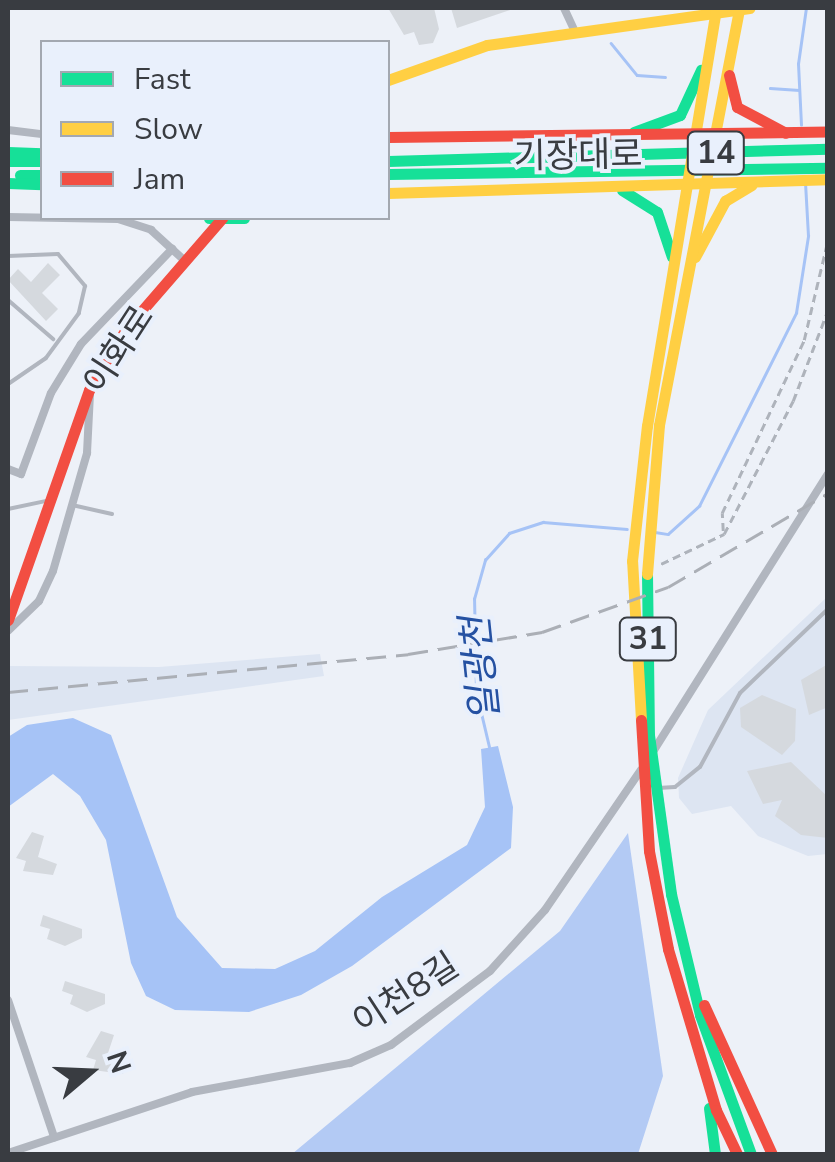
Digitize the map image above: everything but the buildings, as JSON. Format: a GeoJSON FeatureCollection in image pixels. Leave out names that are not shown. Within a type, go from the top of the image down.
{"type":"FeatureCollection","features":[{"type":"Feature","properties":{"kind":"main road"},"geometry":{"type":"LineString","coordinates":[[700,133],[716,8]]}},
{"type":"Feature","properties":{"kind":"main road"},"geometry":{"type":"LineString","coordinates":[[714,133],[739,8]]}},
{"type":"Feature","properties":{"kind":"main road"},"geometry":{"type":"LineString","coordinates":[[390,79],[487,46],[574,29],[749,8]]}},
{"type":"Feature","properties":{"kind":"main road"},"geometry":{"type":"LineString","coordinates":[[634,132],[680,114],[709,51]]}},
{"type":"Feature","properties":{"kind":"main road"},"geometry":{"type":"LineString","coordinates":[[728,60],[737,107],[763,126],[786,133]]}},
{"type":"Feature","properties":{"kind":"main road"},"geometry":{"type":"LineString","coordinates":[[615,188],[652,171],[649,146],[634,132]]}},
{"type":"Feature","properties":{"kind":"main road"},"geometry":{"type":"LineString","coordinates":[[390,137],[828,132]]}},
{"type":"Feature","properties":{"kind":"main road","name":"31"},"geometry":{"type":"LineString","coordinates":[[700,133],[683,287],[653,426],[647,580],[649,734],[664,853],[692,984],[751,1154]]}},
{"type":"Feature","properties":{"kind":"main road","name":"31"},"geometry":{"type":"LineString","coordinates":[[714,133],[674,276],[632,560],[649,851],[668,949],[705,1073],[736,1154]]}},
{"type":"Feature","properties":{"kind":"main road"},"geometry":{"type":"LineString","coordinates":[[760,183],[746,171],[745,151],[762,134]]}},
{"type":"Feature","properties":{"kind":"main road","name":"기장대로"},"geometry":{"type":"LineString","coordinates":[[390,161],[828,150]]}},
{"type":"Feature","properties":{"kind":"main road"},"geometry":{"type":"LineString","coordinates":[[8,152],[40,152]]}},
{"type":"Feature","properties":{"kind":"main road"},"geometry":{"type":"LineString","coordinates":[[8,161],[40,162]]}},
{"type":"Feature","properties":{"kind":"main road","name":"기장대로"},"geometry":{"type":"LineString","coordinates":[[390,174],[828,168]]}},
{"type":"Feature","properties":{"kind":"main road"},"geometry":{"type":"LineString","coordinates":[[8,175],[40,174]]}},
{"type":"Feature","properties":{"kind":"main road"},"geometry":{"type":"LineString","coordinates":[[390,194],[828,179]]}},
{"type":"Feature","properties":{"kind":"main road"},"geometry":{"type":"LineString","coordinates":[[8,183],[40,184]]}},
{"type":"Feature","properties":{"kind":"main road"},"geometry":{"type":"LineString","coordinates":[[683,287],[724,201],[760,183]]}},
{"type":"Feature","properties":{"kind":"main road"},"geometry":{"type":"LineString","coordinates":[[615,188],[657,212],[674,276]]}},
{"type":"Feature","properties":{"kind":"main road","name":"이화로"},"geometry":{"type":"LineString","coordinates":[[8,620],[89,390],[126,329],[215,220]]}},
{"type":"Feature","properties":{"kind":"main road"},"geometry":{"type":"LineString","coordinates":[[692,984],[772,1154]]}},
{"type":"Feature","properties":{"kind":"main road"},"geometry":{"type":"LineString","coordinates":[[705,1073],[715,1154]]}},
{"type":"Feature","properties":{"kind":"street"},"geometry":{"type":"LineString","coordinates":[[564,8],[574,29]]}},
{"type":"Feature","properties":{"kind":"street"},"geometry":{"type":"LineString","coordinates":[[8,130],[40,134]]}},
{"type":"Feature","properties":{"kind":"street"},"geometry":{"type":"LineString","coordinates":[[8,217],[40,218]]}},
{"type":"Feature","properties":{"kind":"street"},"geometry":{"type":"LineString","coordinates":[[121,220],[151,230],[184,260]]}},
{"type":"Feature","properties":{"kind":"street"},"geometry":{"type":"LineString","coordinates":[[8,469],[21,474],[51,393],[81,344],[172,249]]}},
{"type":"Feature","properties":{"kind":"street"},"geometry":{"type":"LineString","coordinates":[[8,631],[39,601],[72,505],[92,424],[89,390]]}},
{"type":"Feature","properties":{"kind":"street","name":"이천8길"},"geometry":{"type":"LineString","coordinates":[[8,1153],[192,1092],[350,1062],[391,1045],[490,971],[545,910],[627,791],[828,474]]}},
{"type":"Feature","properties":{"kind":"street"},"geometry":{"type":"LineString","coordinates":[[8,1004],[54,1137]]}},
{"type":"Feature","properties":{"kind":"lane"},"geometry":{"type":"LineString","coordinates":[[8,256],[58,254],[79,272],[85,300],[35,370],[8,384]]}},
{"type":"Feature","properties":{"kind":"lane"},"geometry":{"type":"LineString","coordinates":[[8,300],[54,340]]}},
{"type":"Feature","properties":{"kind":"lane"},"geometry":{"type":"LineString","coordinates":[[8,508],[50,502]]}},
{"type":"Feature","properties":{"kind":"lane"},"geometry":{"type":"LineString","coordinates":[[72,505],[112,514]]}},
{"type":"Feature","properties":{"kind":"lane"},"geometry":{"type":"LineString","coordinates":[[627,791],[676,787],[700,767],[740,693],[828,608]]}},
{"type":"Feature","properties":{"kind":"path"},"geometry":{"type":"LineString","coordinates":[[724,534],[722,513],[786,389],[820,287],[828,239]]}},
{"type":"Feature","properties":{"kind":"path"},"geometry":{"type":"LineString","coordinates":[[660,564],[704,549],[724,534],[793,401],[828,310]]}},
{"type":"Feature","properties":{"kind":"shaded area"},"geometry":{"type":"Polygon","coordinates":[[[827,597],[827,854],[808,856],[758,836],[731,806],[692,814],[679,798],[678,778],[708,710],[827,597]]]}},
{"type":"Feature","properties":{"kind":"shaded area"},"geometry":{"type":"Polygon","coordinates":[[[320,654],[324,676],[8,720],[8,666],[159,667],[320,654]]]}},
{"type":"Feature","properties":{"kind":"shaded area","name":"일광천"},"geometry":{"type":"Polygon","coordinates":[[[73,718],[111,735],[177,917],[222,968],[275,969],[315,951],[382,897],[467,845],[485,807],[481,749],[498,746],[513,807],[511,848],[352,966],[301,995],[249,1012],[175,1010],[146,996],[131,963],[106,840],[80,796],[53,774],[8,807],[8,737],[27,725],[73,718]]]}},
{"type":"Feature","properties":{"kind":"shaded area"},"geometry":{"type":"Polygon","coordinates":[[[628,833],[663,1076],[638,1154],[292,1154],[560,931],[628,833]]]}},
{"type":"Feature","properties":{"kind":"waterway","name":"일광천"},"geometry":{"type":"LineString","coordinates":[[801,125],[798,64],[806,8]]}},
{"type":"Feature","properties":{"kind":"waterway"},"geometry":{"type":"LineString","coordinates":[[611,43],[637,75],[665,77]]}},
{"type":"Feature","properties":{"kind":"waterway"},"geometry":{"type":"LineString","coordinates":[[770,88],[799,90]]}},
{"type":"Feature","properties":{"kind":"waterway","name":"일광천"},"geometry":{"type":"LineString","coordinates":[[655,532],[668,534],[699,506],[796,313],[808,236],[805,183]]}},
{"type":"Feature","properties":{"kind":"waterway","name":"일광천"},"geometry":{"type":"LineString","coordinates":[[489,747],[476,692],[474,599],[485,560],[509,533],[543,522],[627,529]]}},
{"type":"Feature","properties":{"kind":"railway"},"geometry":{"type":"LineString","coordinates":[[8,692],[408,654],[542,632],[668,587],[828,493]]}},
{"type":"Feature","properties":{"kind":"traffic: fast"},"geometry":{"type":"LineString","coordinates":[[634,132],[680,115],[701,70]]}},
{"type":"Feature","properties":{"kind":"traffic: fast"},"geometry":{"type":"LineString","coordinates":[[390,161],[828,149]]}},
{"type":"Feature","properties":{"kind":"traffic: fast"},"geometry":{"type":"LineString","coordinates":[[8,152],[40,153]]}},
{"type":"Feature","properties":{"kind":"traffic: fast"},"geometry":{"type":"LineString","coordinates":[[8,161],[40,161]]}},
{"type":"Feature","properties":{"kind":"traffic: fast"},"geometry":{"type":"LineString","coordinates":[[390,174],[828,168]]}},
{"type":"Feature","properties":{"kind":"traffic: fast"},"geometry":{"type":"LineString","coordinates":[[20,175],[40,175]]}},
{"type":"Feature","properties":{"kind":"traffic: fast"},"geometry":{"type":"LineString","coordinates":[[8,183],[40,184]]}},
{"type":"Feature","properties":{"kind":"traffic: fast"},"geometry":{"type":"LineString","coordinates":[[622,190],[657,212],[672,257]]}},
{"type":"Feature","properties":{"kind":"traffic: fast"},"geometry":{"type":"LineString","coordinates":[[647,574],[649,735],[671,894],[700,1015],[751,1154]]}},
{"type":"Feature","properties":{"kind":"traffic: fast"},"geometry":{"type":"LineString","coordinates":[[709,1108],[715,1154]]}},
{"type":"Feature","properties":{"kind":"traffic: slow"},"geometry":{"type":"LineString","coordinates":[[641,720],[632,561],[647,426],[716,8]]}},
{"type":"Feature","properties":{"kind":"traffic: slow"},"geometry":{"type":"LineString","coordinates":[[647,574],[659,425],[739,8]]}},
{"type":"Feature","properties":{"kind":"traffic: slow"},"geometry":{"type":"LineString","coordinates":[[390,79],[487,45],[749,8]]}},
{"type":"Feature","properties":{"kind":"traffic: slow"},"geometry":{"type":"LineString","coordinates":[[390,193],[828,179]]}},
{"type":"Feature","properties":{"kind":"traffic: slow"},"geometry":{"type":"LineString","coordinates":[[695,257],[725,201],[752,185]]}},
{"type":"Feature","properties":{"kind":"traffic: jam"},"geometry":{"type":"LineString","coordinates":[[729,75],[737,107],[786,133]]}},
{"type":"Feature","properties":{"kind":"traffic: jam"},"geometry":{"type":"LineString","coordinates":[[390,137],[828,132]]}},
{"type":"Feature","properties":{"kind":"traffic: jam"},"geometry":{"type":"LineString","coordinates":[[8,620],[89,390],[126,329],[220,220]]}},
{"type":"Feature","properties":{"kind":"traffic: jam"},"geometry":{"type":"LineString","coordinates":[[641,720],[649,851],[668,949],[716,1110],[737,1154]]}},
{"type":"Feature","properties":{"kind":"traffic: jam"},"geometry":{"type":"LineString","coordinates":[[704,1005],[772,1154]]}}]}
